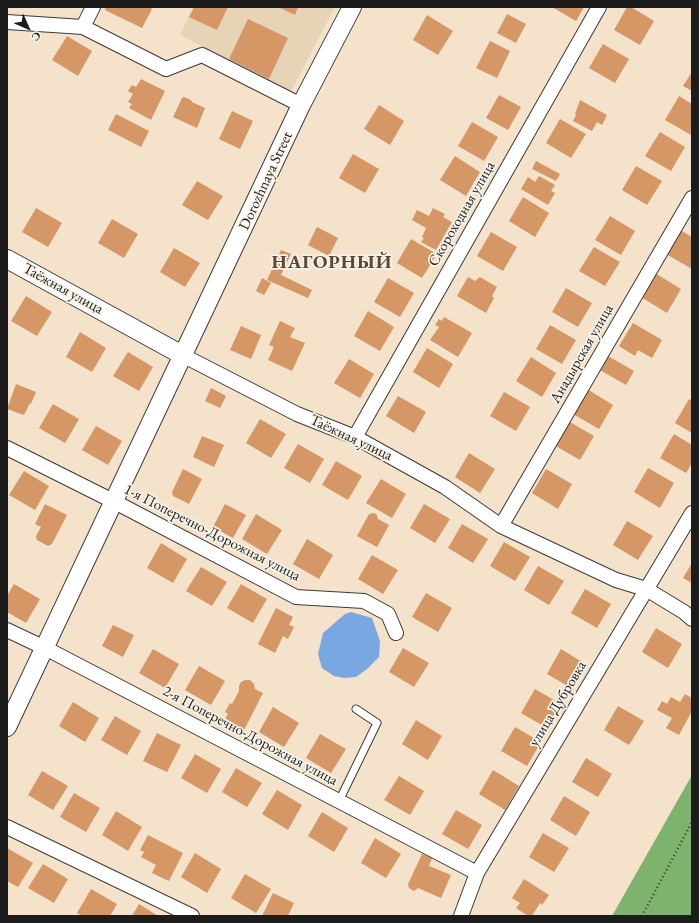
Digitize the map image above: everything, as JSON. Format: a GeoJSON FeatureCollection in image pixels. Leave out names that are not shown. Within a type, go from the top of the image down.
{"type":"FeatureCollection","features":[{"type":"Feature","properties":{"kind":"street"},"geometry":{"type":"LineString","coordinates":[[83,27],[93,7]]}},
{"type":"Feature","properties":{"kind":"street","name":"Dorozhnaya Street"},"geometry":{"type":"LineString","coordinates":[[7,727],[184,356],[301,105],[352,7]]}},
{"type":"Feature","properties":{"kind":"street","name":"Скороходная улица"},"geometry":{"type":"LineString","coordinates":[[355,437],[599,7]]}},
{"type":"Feature","properties":{"kind":"street"},"geometry":{"type":"LineString","coordinates":[[7,22],[83,27],[166,69],[202,55],[301,105]]}},
{"type":"Feature","properties":{"kind":"street","name":"Анадырская улица"},"geometry":{"type":"LineString","coordinates":[[501,526],[692,198]]}},
{"type":"Feature","properties":{"kind":"street","name":"Таёжная улица"},"geometry":{"type":"LineString","coordinates":[[7,259],[184,356],[297,414],[355,437],[445,487],[501,526],[616,580],[646,589],[684,612],[692,619]]}},
{"type":"Feature","properties":{"kind":"street","name":"1-я Поперечно-Дорожная улица"},"geometry":{"type":"LineString","coordinates":[[7,448],[296,596],[364,601],[388,614],[396,634]]}},
{"type":"Feature","properties":{"kind":"street","name":"улица Дубровка"},"geometry":{"type":"LineString","coordinates":[[460,916],[477,873],[692,513]]}},
{"type":"Feature","properties":{"kind":"street","name":"2-я Поперечно-Дорожная улица"},"geometry":{"type":"LineString","coordinates":[[7,630],[45,648],[477,873]]}},
{"type":"Feature","properties":{"kind":"street"},"geometry":{"type":"LineString","coordinates":[[7,827],[192,916]]}},
{"type":"Feature","properties":{"kind":"lane"},"geometry":{"type":"LineString","coordinates":[[339,801],[377,723],[356,709]]}},
{"type":"Feature","properties":{"kind":"path"},"geometry":{"type":"LineString","coordinates":[[642,916],[692,822]]}},
{"type":"Feature","properties":{"kind":"shaded area"},"geometry":{"type":"Polygon","coordinates":[[[194,7],[335,7],[285,103],[197,58],[203,47],[180,35],[194,7]]]}},
{"type":"Feature","properties":{"kind":"green space"},"geometry":{"type":"Polygon","coordinates":[[[692,775],[692,916],[612,916],[692,775]]]}},
{"type":"Feature","properties":{"kind":"water"},"geometry":{"type":"Polygon","coordinates":[[[351,612],[372,618],[380,641],[379,657],[356,677],[344,678],[334,676],[322,668],[318,654],[323,633],[345,614],[351,612]]]}},
{"type":"Feature","properties":{"kind":"building"},"geometry":{"type":"Polygon","coordinates":[[[106,7],[149,7],[152,9],[142,28],[105,10],[106,7]]]}},
{"type":"Feature","properties":{"kind":"building"},"geometry":{"type":"Polygon","coordinates":[[[194,7],[228,7],[217,30],[189,17],[194,7]]]}},
{"type":"Feature","properties":{"kind":"building"},"geometry":{"type":"Polygon","coordinates":[[[278,7],[298,7],[295,15],[278,7]]]}},
{"type":"Feature","properties":{"kind":"building"},"geometry":{"type":"Polygon","coordinates":[[[552,7],[584,7],[576,21],[552,7]]]}},
{"type":"Feature","properties":{"kind":"building"},"geometry":{"type":"Polygon","coordinates":[[[627,7],[631,7],[654,21],[640,45],[614,30],[627,7]]]}},
{"type":"Feature","properties":{"kind":"building"},"geometry":{"type":"Polygon","coordinates":[[[507,14],[526,24],[516,43],[497,33],[507,14]]]}},
{"type":"Feature","properties":{"kind":"building"},"geometry":{"type":"Polygon","coordinates":[[[427,15],[453,31],[438,55],[413,40],[427,15]]]}},
{"type":"Feature","properties":{"kind":"building"},"geometry":{"type":"Polygon","coordinates":[[[248,19],[288,38],[269,79],[229,59],[248,19]]]}},
{"type":"Feature","properties":{"kind":"building"},"geometry":{"type":"Polygon","coordinates":[[[67,36],[92,51],[78,76],[52,60],[67,36]]]}},
{"type":"Feature","properties":{"kind":"building"},"geometry":{"type":"Polygon","coordinates":[[[490,41],[510,51],[497,78],[476,68],[490,41]]]}},
{"type":"Feature","properties":{"kind":"building"},"geometry":{"type":"Polygon","coordinates":[[[603,44],[629,59],[615,83],[589,68],[603,44]]]}},
{"type":"Feature","properties":{"kind":"building"},"geometry":{"type":"Polygon","coordinates":[[[692,72],[692,91],[683,86],[692,72]]]}},
{"type":"Feature","properties":{"kind":"building"},"geometry":{"type":"Polygon","coordinates":[[[141,79],[165,91],[151,120],[129,108],[132,104],[128,102],[133,94],[128,91],[132,85],[136,87],[141,79]]]}},
{"type":"Feature","properties":{"kind":"building"},"geometry":{"type":"Polygon","coordinates":[[[499,95],[521,107],[508,130],[486,118],[499,95]]]}},
{"type":"Feature","properties":{"kind":"building"},"geometry":{"type":"Polygon","coordinates":[[[679,96],[692,104],[691,135],[665,120],[679,96]]]}},
{"type":"Feature","properties":{"kind":"building"},"geometry":{"type":"Polygon","coordinates":[[[184,97],[205,108],[197,128],[173,117],[182,98],[184,97]]]}},
{"type":"Feature","properties":{"kind":"building"},"geometry":{"type":"Polygon","coordinates":[[[580,100],[607,115],[602,125],[597,122],[592,131],[573,121],[580,100]]]}},
{"type":"Feature","properties":{"kind":"building"},"geometry":{"type":"Polygon","coordinates":[[[379,105],[404,121],[390,145],[364,129],[379,105]]]}},
{"type":"Feature","properties":{"kind":"building"},"geometry":{"type":"Polygon","coordinates":[[[232,111],[253,121],[240,149],[219,139],[232,111]]]}},
{"type":"Feature","properties":{"kind":"building"},"geometry":{"type":"Polygon","coordinates":[[[116,114],[149,131],[141,147],[108,130],[116,114]]]}},
{"type":"Feature","properties":{"kind":"building"},"geometry":{"type":"Polygon","coordinates":[[[560,119],[586,134],[571,158],[546,143],[560,119]]]}},
{"type":"Feature","properties":{"kind":"building"},"geometry":{"type":"Polygon","coordinates":[[[472,122],[498,137],[484,161],[458,146],[472,122]]]}},
{"type":"Feature","properties":{"kind":"building"},"geometry":{"type":"Polygon","coordinates":[[[660,132],[685,147],[671,171],[645,156],[660,132]]]}},
{"type":"Feature","properties":{"kind":"building"},"geometry":{"type":"Polygon","coordinates":[[[353,154],[379,169],[365,193],[339,178],[353,154]]]}},
{"type":"Feature","properties":{"kind":"building"},"geometry":{"type":"Polygon","coordinates":[[[455,156],[480,172],[466,196],[440,180],[455,156]]]}},
{"type":"Feature","properties":{"kind":"building"},"geometry":{"type":"Polygon","coordinates":[[[536,161],[560,174],[556,181],[532,169],[536,161]]]}},
{"type":"Feature","properties":{"kind":"building"},"geometry":{"type":"Polygon","coordinates":[[[636,166],[662,181],[647,205],[622,190],[636,166]]]}},
{"type":"Feature","properties":{"kind":"building"},"geometry":{"type":"Polygon","coordinates":[[[539,176],[555,185],[551,191],[555,193],[548,205],[521,189],[528,177],[535,182],[539,176]]]}},
{"type":"Feature","properties":{"kind":"building"},"geometry":{"type":"Polygon","coordinates":[[[197,181],[223,196],[208,220],[182,205],[197,181]]]}},
{"type":"Feature","properties":{"kind":"building"},"geometry":{"type":"Polygon","coordinates":[[[523,197],[549,213],[535,237],[509,221],[523,197]]]}},
{"type":"Feature","properties":{"kind":"building"},"geometry":{"type":"Polygon","coordinates":[[[36,208],[62,223],[48,247],[22,232],[36,208]]]}},
{"type":"Feature","properties":{"kind":"building"},"geometry":{"type":"Polygon","coordinates":[[[433,208],[445,214],[443,217],[452,222],[436,250],[421,242],[424,238],[422,237],[426,228],[412,220],[417,210],[429,216],[433,208]]]}},
{"type":"Feature","properties":{"kind":"building"},"geometry":{"type":"Polygon","coordinates":[[[610,216],[635,231],[621,255],[595,240],[610,216]]]}},
{"type":"Feature","properties":{"kind":"building"},"geometry":{"type":"Polygon","coordinates":[[[112,219],[138,234],[124,258],[98,243],[112,219]]]}},
{"type":"Feature","properties":{"kind":"building"},"geometry":{"type":"Polygon","coordinates":[[[317,227],[338,238],[329,256],[308,245],[317,227]]]}},
{"type":"Feature","properties":{"kind":"building"},"geometry":{"type":"Polygon","coordinates":[[[680,230],[692,237],[692,269],[666,254],[680,230]]]}},
{"type":"Feature","properties":{"kind":"building"},"geometry":{"type":"Polygon","coordinates":[[[491,232],[517,247],[503,271],[477,256],[491,232]]]}},
{"type":"Feature","properties":{"kind":"building"},"geometry":{"type":"Polygon","coordinates":[[[411,239],[437,254],[422,278],[397,263],[411,239]]]}},
{"type":"Feature","properties":{"kind":"building"},"geometry":{"type":"Polygon","coordinates":[[[594,247],[620,262],[605,286],[579,271],[594,247]]]}},
{"type":"Feature","properties":{"kind":"building"},"geometry":{"type":"Polygon","coordinates":[[[174,248],[200,263],[185,287],[160,272],[174,248]]]}},
{"type":"Feature","properties":{"kind":"building"},"geometry":{"type":"Polygon","coordinates":[[[281,250],[291,254],[281,275],[312,290],[308,298],[267,280],[281,250]]]}},
{"type":"Feature","properties":{"kind":"building"},"geometry":{"type":"Polygon","coordinates":[[[655,273],[681,289],[667,313],[641,297],[655,273]]]}},
{"type":"Feature","properties":{"kind":"building"},"geometry":{"type":"Polygon","coordinates":[[[468,277],[475,281],[480,277],[497,287],[492,296],[494,298],[486,313],[457,296],[468,277]]]}},
{"type":"Feature","properties":{"kind":"building"},"geometry":{"type":"Polygon","coordinates":[[[262,278],[271,283],[264,295],[256,291],[262,278]]]}},
{"type":"Feature","properties":{"kind":"building"},"geometry":{"type":"Polygon","coordinates":[[[388,278],[414,293],[400,317],[374,302],[388,278]]]}},
{"type":"Feature","properties":{"kind":"building"},"geometry":{"type":"Polygon","coordinates":[[[566,288],[592,303],[578,327],[552,312],[566,288]]]}},
{"type":"Feature","properties":{"kind":"building"},"geometry":{"type":"Polygon","coordinates":[[[26,296],[52,312],[37,336],[11,321],[26,296]]]}},
{"type":"Feature","properties":{"kind":"building"},"geometry":{"type":"Polygon","coordinates":[[[368,311],[394,327],[380,351],[354,336],[368,311]]]}},
{"type":"Feature","properties":{"kind":"building"},"geometry":{"type":"Polygon","coordinates":[[[444,317],[472,333],[458,357],[430,340],[439,327],[435,325],[439,319],[442,321],[444,317]]]}},
{"type":"Feature","properties":{"kind":"building"},"geometry":{"type":"Polygon","coordinates":[[[280,321],[295,328],[290,337],[305,343],[292,371],[268,360],[274,347],[269,345],[280,321]]]}},
{"type":"Feature","properties":{"kind":"building"},"geometry":{"type":"Polygon","coordinates":[[[633,323],[662,340],[652,358],[638,350],[635,356],[619,346],[633,323]]]}},
{"type":"Feature","properties":{"kind":"building"},"geometry":{"type":"Polygon","coordinates":[[[550,325],[576,340],[562,364],[536,349],[550,325]]]}},
{"type":"Feature","properties":{"kind":"building"},"geometry":{"type":"Polygon","coordinates":[[[241,326],[261,335],[251,359],[230,350],[241,326]]]}},
{"type":"Feature","properties":{"kind":"building"},"geometry":{"type":"Polygon","coordinates":[[[80,332],[106,348],[92,372],[66,357],[80,332]]]}},
{"type":"Feature","properties":{"kind":"building"},"geometry":{"type":"Polygon","coordinates":[[[427,348],[453,364],[439,388],[413,372],[427,348]]]}},
{"type":"Feature","properties":{"kind":"building"},"geometry":{"type":"Polygon","coordinates":[[[128,352],[153,367],[139,391],[113,376],[128,352]]]}},
{"type":"Feature","properties":{"kind":"building"},"geometry":{"type":"Polygon","coordinates":[[[608,356],[634,371],[626,385],[600,370],[608,356]]]}},
{"type":"Feature","properties":{"kind":"building"},"geometry":{"type":"Polygon","coordinates":[[[531,357],[556,373],[542,397],[516,381],[531,357]]]}},
{"type":"Feature","properties":{"kind":"building"},"geometry":{"type":"Polygon","coordinates":[[[349,359],[374,374],[360,398],[334,383],[349,359]]]}},
{"type":"Feature","properties":{"kind":"building"},"geometry":{"type":"Polygon","coordinates":[[[16,384],[36,392],[24,415],[7,409],[16,384]]]}},
{"type":"Feature","properties":{"kind":"building"},"geometry":{"type":"Polygon","coordinates":[[[211,388],[226,396],[220,408],[205,401],[211,388]]]}},
{"type":"Feature","properties":{"kind":"building"},"geometry":{"type":"Polygon","coordinates":[[[587,389],[613,405],[599,429],[573,414],[587,389]]]}},
{"type":"Feature","properties":{"kind":"building"},"geometry":{"type":"Polygon","coordinates":[[[504,392],[530,407],[516,431],[490,416],[504,392]]]}},
{"type":"Feature","properties":{"kind":"building"},"geometry":{"type":"Polygon","coordinates":[[[398,396],[426,412],[414,433],[386,416],[398,396]]]}},
{"type":"Feature","properties":{"kind":"building"},"geometry":{"type":"Polygon","coordinates":[[[689,399],[692,401],[692,433],[675,423],[689,399]]]}},
{"type":"Feature","properties":{"kind":"building"},"geometry":{"type":"Polygon","coordinates":[[[53,404],[79,419],[65,443],[39,428],[53,404]]]}},
{"type":"Feature","properties":{"kind":"building"},"geometry":{"type":"Polygon","coordinates":[[[260,419],[286,434],[271,458],[246,443],[260,419]]]}},
{"type":"Feature","properties":{"kind":"building"},"geometry":{"type":"Polygon","coordinates":[[[568,421],[594,436],[580,460],[554,445],[568,421]]]}},
{"type":"Feature","properties":{"kind":"building"},"geometry":{"type":"Polygon","coordinates":[[[96,426],[122,441],[108,465],[82,450],[96,426]]]}},
{"type":"Feature","properties":{"kind":"building"},"geometry":{"type":"Polygon","coordinates":[[[674,434],[692,445],[692,463],[686,473],[660,458],[674,434]]]}},
{"type":"Feature","properties":{"kind":"building"},"geometry":{"type":"Polygon","coordinates":[[[202,436],[224,445],[214,467],[193,457],[202,436]]]}},
{"type":"Feature","properties":{"kind":"building"},"geometry":{"type":"Polygon","coordinates":[[[298,444],[324,459],[310,483],[284,468],[298,444]]]}},
{"type":"Feature","properties":{"kind":"building"},"geometry":{"type":"Polygon","coordinates":[[[469,453],[495,469],[480,493],[455,477],[469,453]]]}},
{"type":"Feature","properties":{"kind":"building"},"geometry":{"type":"Polygon","coordinates":[[[336,461],[362,476],[348,500],[322,485],[336,461]]]}},
{"type":"Feature","properties":{"kind":"building"},"geometry":{"type":"Polygon","coordinates":[[[648,468],[674,483],[660,508],[634,492],[648,468]]]}},
{"type":"Feature","properties":{"kind":"building"},"geometry":{"type":"Polygon","coordinates":[[[183,469],[202,479],[189,504],[173,496],[172,492],[183,469]]]}},
{"type":"Feature","properties":{"kind":"building"},"geometry":{"type":"Polygon","coordinates":[[[546,469],[572,484],[558,509],[532,493],[546,469]]]}},
{"type":"Feature","properties":{"kind":"building"},"geometry":{"type":"Polygon","coordinates":[[[24,471],[49,486],[35,510],[9,495],[24,471]]]}},
{"type":"Feature","properties":{"kind":"building"},"geometry":{"type":"Polygon","coordinates":[[[381,479],[406,494],[392,518],[366,503],[381,479]]]}},
{"type":"Feature","properties":{"kind":"building"},"geometry":{"type":"Polygon","coordinates":[[[45,504],[67,515],[52,544],[48,546],[37,540],[36,536],[41,527],[35,524],[45,504]]]}},
{"type":"Feature","properties":{"kind":"building"},"geometry":{"type":"Polygon","coordinates":[[[225,504],[246,515],[233,538],[213,527],[225,504]]]}},
{"type":"Feature","properties":{"kind":"building"},"geometry":{"type":"Polygon","coordinates":[[[424,504],[450,519],[435,543],[410,528],[424,504]]]}},
{"type":"Feature","properties":{"kind":"building"},"geometry":{"type":"Polygon","coordinates":[[[374,513],[377,515],[378,519],[389,525],[377,547],[357,536],[369,514],[374,513]]]}},
{"type":"Feature","properties":{"kind":"building"},"geometry":{"type":"Polygon","coordinates":[[[256,514],[282,530],[267,554],[242,539],[256,514]]]}},
{"type":"Feature","properties":{"kind":"building"},"geometry":{"type":"Polygon","coordinates":[[[627,521],[653,536],[638,560],[613,545],[627,521]]]}},
{"type":"Feature","properties":{"kind":"building"},"geometry":{"type":"Polygon","coordinates":[[[462,524],[488,539],[473,563],[448,548],[462,524]]]}},
{"type":"Feature","properties":{"kind":"building"},"geometry":{"type":"Polygon","coordinates":[[[307,539],[333,555],[319,579],[293,564],[307,539]]]}},
{"type":"Feature","properties":{"kind":"building"},"geometry":{"type":"Polygon","coordinates":[[[504,542],[530,557],[515,581],[490,566],[504,542]]]}},
{"type":"Feature","properties":{"kind":"building"},"geometry":{"type":"Polygon","coordinates":[[[161,543],[187,559],[173,583],[147,568],[161,543]]]}},
{"type":"Feature","properties":{"kind":"building"},"geometry":{"type":"Polygon","coordinates":[[[372,555],[398,570],[383,594],[358,579],[372,555]]]}},
{"type":"Feature","properties":{"kind":"building"},"geometry":{"type":"Polygon","coordinates":[[[692,563],[692,583],[683,578],[692,563]]]}},
{"type":"Feature","properties":{"kind":"building"},"geometry":{"type":"Polygon","coordinates":[[[538,566],[564,581],[549,605],[524,590],[538,566]]]}},
{"type":"Feature","properties":{"kind":"building"},"geometry":{"type":"Polygon","coordinates":[[[201,567],[227,582],[212,606],[186,591],[201,567]]]}},
{"type":"Feature","properties":{"kind":"building"},"geometry":{"type":"Polygon","coordinates":[[[14,584],[40,599],[26,623],[7,612],[7,596],[14,584]]]}},
{"type":"Feature","properties":{"kind":"building"},"geometry":{"type":"Polygon","coordinates":[[[241,584],[267,599],[253,623],[227,608],[241,584]]]}},
{"type":"Feature","properties":{"kind":"building"},"geometry":{"type":"Polygon","coordinates":[[[585,589],[611,604],[597,628],[571,613],[585,589]]]}},
{"type":"Feature","properties":{"kind":"building"},"geometry":{"type":"Polygon","coordinates":[[[426,593],[452,608],[438,632],[412,617],[426,593]]]}},
{"type":"Feature","properties":{"kind":"building"},"geometry":{"type":"Polygon","coordinates":[[[276,608],[293,617],[289,625],[294,627],[288,639],[283,636],[275,653],[258,644],[276,608]]]}},
{"type":"Feature","properties":{"kind":"building"},"geometry":{"type":"Polygon","coordinates":[[[113,625],[134,635],[123,657],[102,646],[113,625]]]}},
{"type":"Feature","properties":{"kind":"building"},"geometry":{"type":"Polygon","coordinates":[[[656,628],[682,644],[668,668],[642,652],[656,628]]]}},
{"type":"Feature","properties":{"kind":"building"},"geometry":{"type":"Polygon","coordinates":[[[403,648],[429,663],[414,687],[389,672],[403,648]]]}},
{"type":"Feature","properties":{"kind":"building"},"geometry":{"type":"Polygon","coordinates":[[[153,649],[179,664],[165,688],[139,673],[153,649]]]}},
{"type":"Feature","properties":{"kind":"building"},"geometry":{"type":"Polygon","coordinates":[[[561,649],[587,665],[573,689],[547,674],[561,649]]]}},
{"type":"Feature","properties":{"kind":"building"},"geometry":{"type":"Polygon","coordinates":[[[199,666],[225,681],[211,705],[185,690],[199,666]]]}},
{"type":"Feature","properties":{"kind":"building"},"geometry":{"type":"Polygon","coordinates":[[[250,680],[254,684],[255,689],[263,693],[243,732],[224,721],[228,714],[225,712],[230,703],[232,704],[239,691],[241,682],[250,680]]]}},
{"type":"Feature","properties":{"kind":"building"},"geometry":{"type":"Polygon","coordinates":[[[535,689],[561,704],[547,728],[521,713],[535,689]]]}},
{"type":"Feature","properties":{"kind":"building"},"geometry":{"type":"Polygon","coordinates":[[[685,694],[692,698],[692,711],[679,735],[666,728],[672,718],[657,710],[662,701],[667,704],[671,697],[680,702],[685,694]]]}},
{"type":"Feature","properties":{"kind":"building"},"geometry":{"type":"Polygon","coordinates":[[[73,702],[99,718],[85,742],[59,726],[73,702]]]}},
{"type":"Feature","properties":{"kind":"building"},"geometry":{"type":"Polygon","coordinates":[[[618,706],[644,721],[629,745],[604,730],[618,706]]]}},
{"type":"Feature","properties":{"kind":"building"},"geometry":{"type":"Polygon","coordinates":[[[273,707],[299,723],[284,747],[259,732],[273,707]]]}},
{"type":"Feature","properties":{"kind":"building"},"geometry":{"type":"Polygon","coordinates":[[[115,716],[141,731],[127,755],[101,740],[115,716]]]}},
{"type":"Feature","properties":{"kind":"building"},"geometry":{"type":"Polygon","coordinates":[[[416,720],[442,736],[428,760],[402,744],[416,720]]]}},
{"type":"Feature","properties":{"kind":"building"},"geometry":{"type":"Polygon","coordinates":[[[515,727],[541,742],[527,766],[501,751],[515,727]]]}},
{"type":"Feature","properties":{"kind":"building"},"geometry":{"type":"Polygon","coordinates":[[[157,733],[181,745],[167,772],[143,761],[157,733]]]}},
{"type":"Feature","properties":{"kind":"building"},"geometry":{"type":"Polygon","coordinates":[[[320,734],[346,749],[331,773],[306,758],[320,734]]]}},
{"type":"Feature","properties":{"kind":"building"},"geometry":{"type":"Polygon","coordinates":[[[195,754],[221,769],[207,793],[181,778],[195,754]]]}},
{"type":"Feature","properties":{"kind":"building"},"geometry":{"type":"Polygon","coordinates":[[[586,758],[612,774],[598,797],[572,782],[586,758]]]}},
{"type":"Feature","properties":{"kind":"building"},"geometry":{"type":"Polygon","coordinates":[[[236,768],[262,783],[247,807],[222,792],[236,768]]]}},
{"type":"Feature","properties":{"kind":"building"},"geometry":{"type":"Polygon","coordinates":[[[493,770],[519,786],[505,810],[479,794],[493,770]]]}},
{"type":"Feature","properties":{"kind":"building"},"geometry":{"type":"Polygon","coordinates":[[[42,771],[68,786],[53,810],[28,795],[42,771]]]}},
{"type":"Feature","properties":{"kind":"building"},"geometry":{"type":"Polygon","coordinates":[[[399,776],[424,791],[410,815],[384,800],[399,776]]]}},
{"type":"Feature","properties":{"kind":"building"},"geometry":{"type":"Polygon","coordinates":[[[277,790],[302,805],[288,830],[262,814],[277,790]]]}},
{"type":"Feature","properties":{"kind":"building"},"geometry":{"type":"Polygon","coordinates":[[[74,793],[100,808],[86,832],[60,817],[74,793]]]}},
{"type":"Feature","properties":{"kind":"building"},"geometry":{"type":"Polygon","coordinates":[[[564,796],[590,812],[576,836],[550,820],[564,796]]]}},
{"type":"Feature","properties":{"kind":"building"},"geometry":{"type":"Polygon","coordinates":[[[456,810],[482,825],[468,849],[442,834],[456,810]]]}},
{"type":"Feature","properties":{"kind":"building"},"geometry":{"type":"Polygon","coordinates":[[[116,811],[142,827],[128,851],[102,835],[116,811]]]}},
{"type":"Feature","properties":{"kind":"building"},"geometry":{"type":"Polygon","coordinates":[[[322,812],[348,828],[334,852],[308,836],[322,812]]]}},
{"type":"Feature","properties":{"kind":"building"},"geometry":{"type":"Polygon","coordinates":[[[543,833],[569,848],[554,872],[529,857],[543,833]]]}},
{"type":"Feature","properties":{"kind":"building"},"geometry":{"type":"Polygon","coordinates":[[[148,835],[183,853],[169,881],[152,873],[156,865],[141,857],[144,852],[140,850],[148,835]]]}},
{"type":"Feature","properties":{"kind":"building"},"geometry":{"type":"Polygon","coordinates":[[[375,838],[401,854],[386,878],[361,863],[375,838]]]}},
{"type":"Feature","properties":{"kind":"building"},"geometry":{"type":"Polygon","coordinates":[[[7,848],[33,863],[18,887],[7,881],[7,848]]]}},
{"type":"Feature","properties":{"kind":"building"},"geometry":{"type":"Polygon","coordinates":[[[195,853],[221,869],[207,893],[181,877],[195,853]]]}},
{"type":"Feature","properties":{"kind":"building"},"geometry":{"type":"Polygon","coordinates":[[[422,854],[432,858],[429,866],[451,875],[441,898],[418,888],[414,891],[409,888],[408,884],[422,854]]]}},
{"type":"Feature","properties":{"kind":"building"},"geometry":{"type":"Polygon","coordinates":[[[43,864],[68,879],[54,903],[28,888],[43,864]]]}},
{"type":"Feature","properties":{"kind":"building"},"geometry":{"type":"Polygon","coordinates":[[[245,874],[271,889],[256,913],[231,898],[245,874]]]}},
{"type":"Feature","properties":{"kind":"building"},"geometry":{"type":"Polygon","coordinates":[[[524,879],[549,895],[542,905],[540,903],[532,916],[528,916],[516,908],[520,903],[512,898],[524,879]]]}},
{"type":"Feature","properties":{"kind":"building"},"geometry":{"type":"Polygon","coordinates":[[[91,889],[117,904],[110,916],[82,916],[77,913],[91,889]]]}},
{"type":"Feature","properties":{"kind":"building"},"geometry":{"type":"Polygon","coordinates":[[[273,893],[294,903],[288,916],[262,916],[273,893]]]}},
{"type":"Feature","properties":{"kind":"building"},"geometry":{"type":"Polygon","coordinates":[[[139,904],[158,916],[132,916],[139,904]]]}},
{"type":"Feature","properties":{"kind":"district","name":"НАГОРНЫЙ"},"geometry":{"type":"Point","coordinates":[332,263]}}]}
